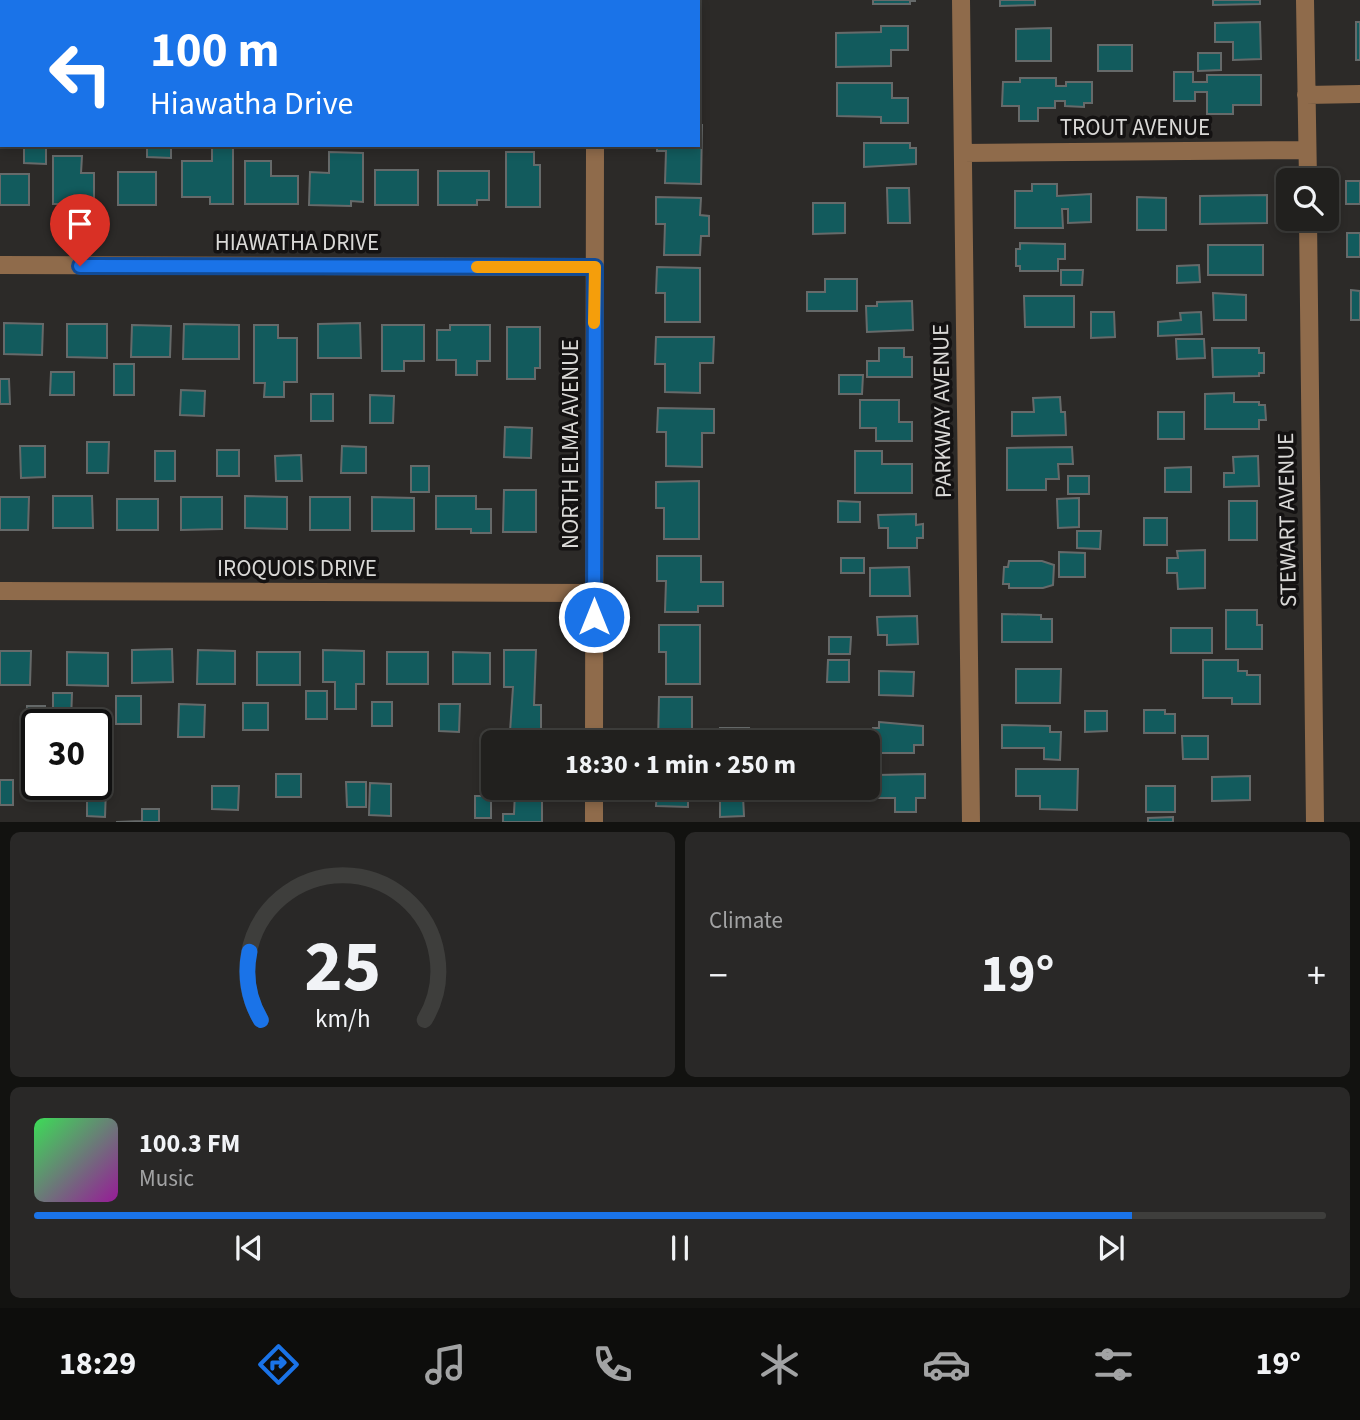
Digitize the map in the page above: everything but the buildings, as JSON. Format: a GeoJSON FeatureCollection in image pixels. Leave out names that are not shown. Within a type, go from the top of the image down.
{"type":"FeatureCollection","features":[{"type":"Feature","properties":{"kind":"street","name":"PARKWAY AVENUE"},"geometry":{"type":"LineString","coordinates":[[961,0],[971,821]]}},
{"type":"Feature","properties":{"kind":"street"},"geometry":{"type":"LineString","coordinates":[[1305,0],[1307,168]]}},
{"type":"Feature","properties":{"kind":"street"},"geometry":{"type":"LineString","coordinates":[[1306,95],[1360,94]]}},
{"type":"Feature","properties":{"kind":"street","name":"NORTH ELMA AVENUE"},"geometry":{"type":"LineString","coordinates":[[594,730],[595,147]]}},
{"type":"Feature","properties":{"kind":"street","name":"TROUT AVENUE"},"geometry":{"type":"LineString","coordinates":[[963,153],[1307,150]]}},
{"type":"Feature","properties":{"kind":"street","name":"STEWART AVENUE"},"geometry":{"type":"LineString","coordinates":[[1308,231],[1315,821]]}},
{"type":"Feature","properties":{"kind":"street","name":"HIAWATHA DRIVE"},"geometry":{"type":"LineString","coordinates":[[0,265],[595,267]]}},
{"type":"Feature","properties":{"kind":"street","name":"IROQUOIS DRIVE"},"geometry":{"type":"LineString","coordinates":[[0,591],[594,593]]}},
{"type":"Feature","properties":{"kind":"street"},"geometry":{"type":"LineString","coordinates":[[594,800],[594,821]]}},
{"type":"Feature","properties":{"kind":"slow traffic"},"geometry":{"type":"LineString","coordinates":[[477,267],[595,267],[594,323]]}},
{"type":"Feature","properties":{"kind":"route"},"geometry":{"type":"LineString","coordinates":[[80,266],[595,267],[594,617]]}}]}
